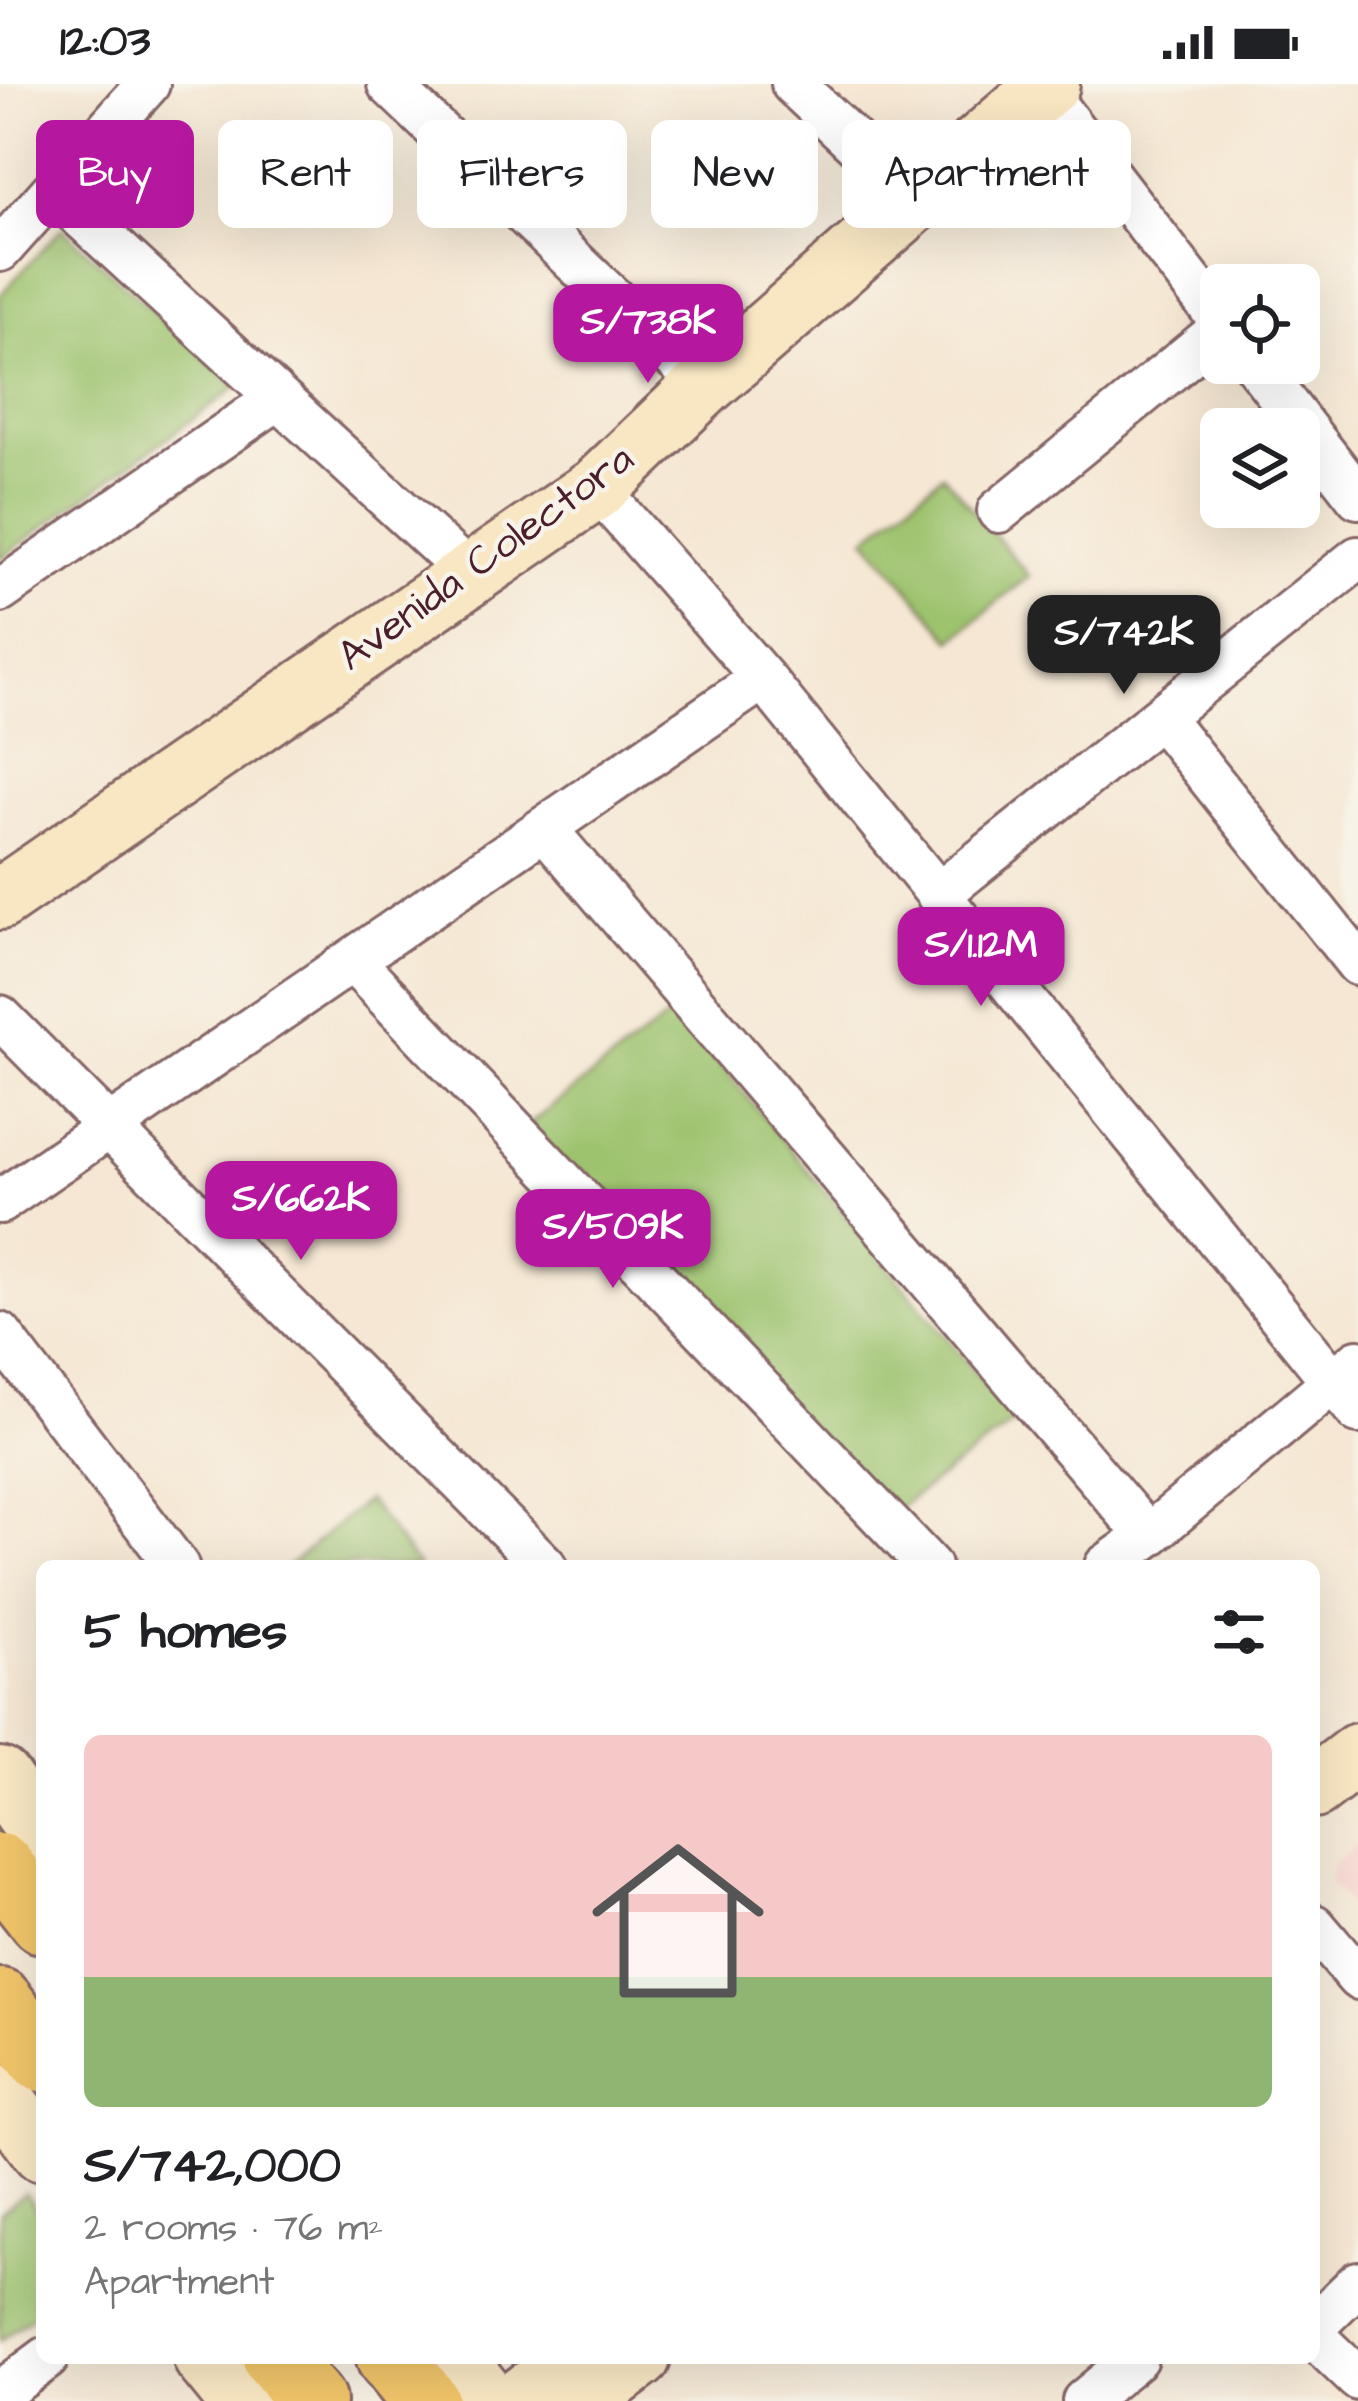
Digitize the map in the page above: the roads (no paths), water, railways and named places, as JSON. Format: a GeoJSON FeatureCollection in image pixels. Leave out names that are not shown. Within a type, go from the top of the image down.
{"type":"FeatureCollection","features":[{"type":"Feature","properties":{"kind":"main road"},"geometry":{"type":"LineString","coordinates":[[0,1867],[36,1912]]}},
{"type":"Feature","properties":{"kind":"main road"},"geometry":{"type":"LineString","coordinates":[[0,2002],[36,2050]]}},
{"type":"Feature","properties":{"kind":"main road"},"geometry":{"type":"LineString","coordinates":[[281,2364],[312,2401]]}},
{"type":"Feature","properties":{"kind":"main road"},"geometry":{"type":"LineString","coordinates":[[395,2364],[424,2401]]}},
{"type":"Feature","properties":{"kind":"street"},"geometry":{"type":"LineString","coordinates":[[116,120],[148,84]]}},
{"type":"Feature","properties":{"kind":"street"},"geometry":{"type":"LineString","coordinates":[[389,84],[704,386]]}},
{"type":"Feature","properties":{"kind":"street"},"geometry":{"type":"LineString","coordinates":[[793,84],[842,130]]}},
{"type":"Feature","properties":{"kind":"street"},"geometry":{"type":"LineString","coordinates":[[1046,87],[1200,296]]}},
{"type":"Feature","properties":{"kind":"street","name":"Avenida Colectora"},"geometry":{"type":"LineString","coordinates":[[1008,120],[1046,87]]}},
{"type":"Feature","properties":{"kind":"street"},"geometry":{"type":"LineString","coordinates":[[0,250],[36,210]]}},
{"type":"Feature","properties":{"kind":"street"},"geometry":{"type":"LineString","coordinates":[[93,228],[470,574]]}},
{"type":"Feature","properties":{"kind":"street","name":"Avenida Colectora"},"geometry":{"type":"LineString","coordinates":[[0,898],[597,488],[704,386],[884,228]]}},
{"type":"Feature","properties":{"kind":"street"},"geometry":{"type":"LineString","coordinates":[[999,511],[1200,343]]}},
{"type":"Feature","properties":{"kind":"street"},"geometry":{"type":"LineString","coordinates":[[1270,384],[1358,497]]}},
{"type":"Feature","properties":{"kind":"street"},"geometry":{"type":"LineString","coordinates":[[0,591],[278,398]]}},
{"type":"Feature","properties":{"kind":"street"},"geometry":{"type":"LineString","coordinates":[[597,488],[763,678],[938,895],[1350,1384],[1114,1560]]}},
{"type":"Feature","properties":{"kind":"street"},"geometry":{"type":"LineString","coordinates":[[938,895],[1358,558]]}},
{"type":"Feature","properties":{"kind":"street"},"geometry":{"type":"LineString","coordinates":[[0,1202],[763,678]]}},
{"type":"Feature","properties":{"kind":"street"},"geometry":{"type":"LineString","coordinates":[[1161,717],[1358,964]]}},
{"type":"Feature","properties":{"kind":"street"},"geometry":{"type":"LineString","coordinates":[[546,830],[1148,1536]]}},
{"type":"Feature","properties":{"kind":"street"},"geometry":{"type":"LineString","coordinates":[[353,961],[923,1560]]}},
{"type":"Feature","properties":{"kind":"street"},"geometry":{"type":"LineString","coordinates":[[0,1017],[539,1560]]}},
{"type":"Feature","properties":{"kind":"street"},"geometry":{"type":"LineString","coordinates":[[0,1334],[172,1560]]}},
{"type":"Feature","properties":{"kind":"street"},"geometry":{"type":"LineString","coordinates":[[1320,1783],[1358,1754]]}},
{"type":"Feature","properties":{"kind":"street"},"geometry":{"type":"LineString","coordinates":[[0,1778],[36,1829]]}},
{"type":"Feature","properties":{"kind":"street"},"geometry":{"type":"LineString","coordinates":[[1320,1828],[1358,1799]]}},
{"type":"Feature","properties":{"kind":"street"},"geometry":{"type":"LineString","coordinates":[[1320,1933],[1358,1978]]}},
{"type":"Feature","properties":{"kind":"street"},"geometry":{"type":"LineString","coordinates":[[0,2095],[36,2143]]}},
{"type":"Feature","properties":{"kind":"street"},"geometry":{"type":"LineString","coordinates":[[1320,2320],[1358,2283]]}},
{"type":"Feature","properties":{"kind":"street"},"geometry":{"type":"LineString","coordinates":[[1320,2343],[1358,2379]]}},
{"type":"Feature","properties":{"kind":"street"},"geometry":{"type":"LineString","coordinates":[[0,2393],[38,2364]]}},
{"type":"Feature","properties":{"kind":"street"},"geometry":{"type":"LineString","coordinates":[[208,2364],[239,2401]]}},
{"type":"Feature","properties":{"kind":"street"},"geometry":{"type":"LineString","coordinates":[[459,2364],[489,2401]]}},
{"type":"Feature","properties":{"kind":"street"},"geometry":{"type":"LineString","coordinates":[[518,2401],[566,2364]]}},
{"type":"Feature","properties":{"kind":"street"},"geometry":{"type":"LineString","coordinates":[[583,2401],[632,2364]]}},
{"type":"Feature","properties":{"kind":"street"},"geometry":{"type":"LineString","coordinates":[[1084,2401],[1129,2364]]}}]}
